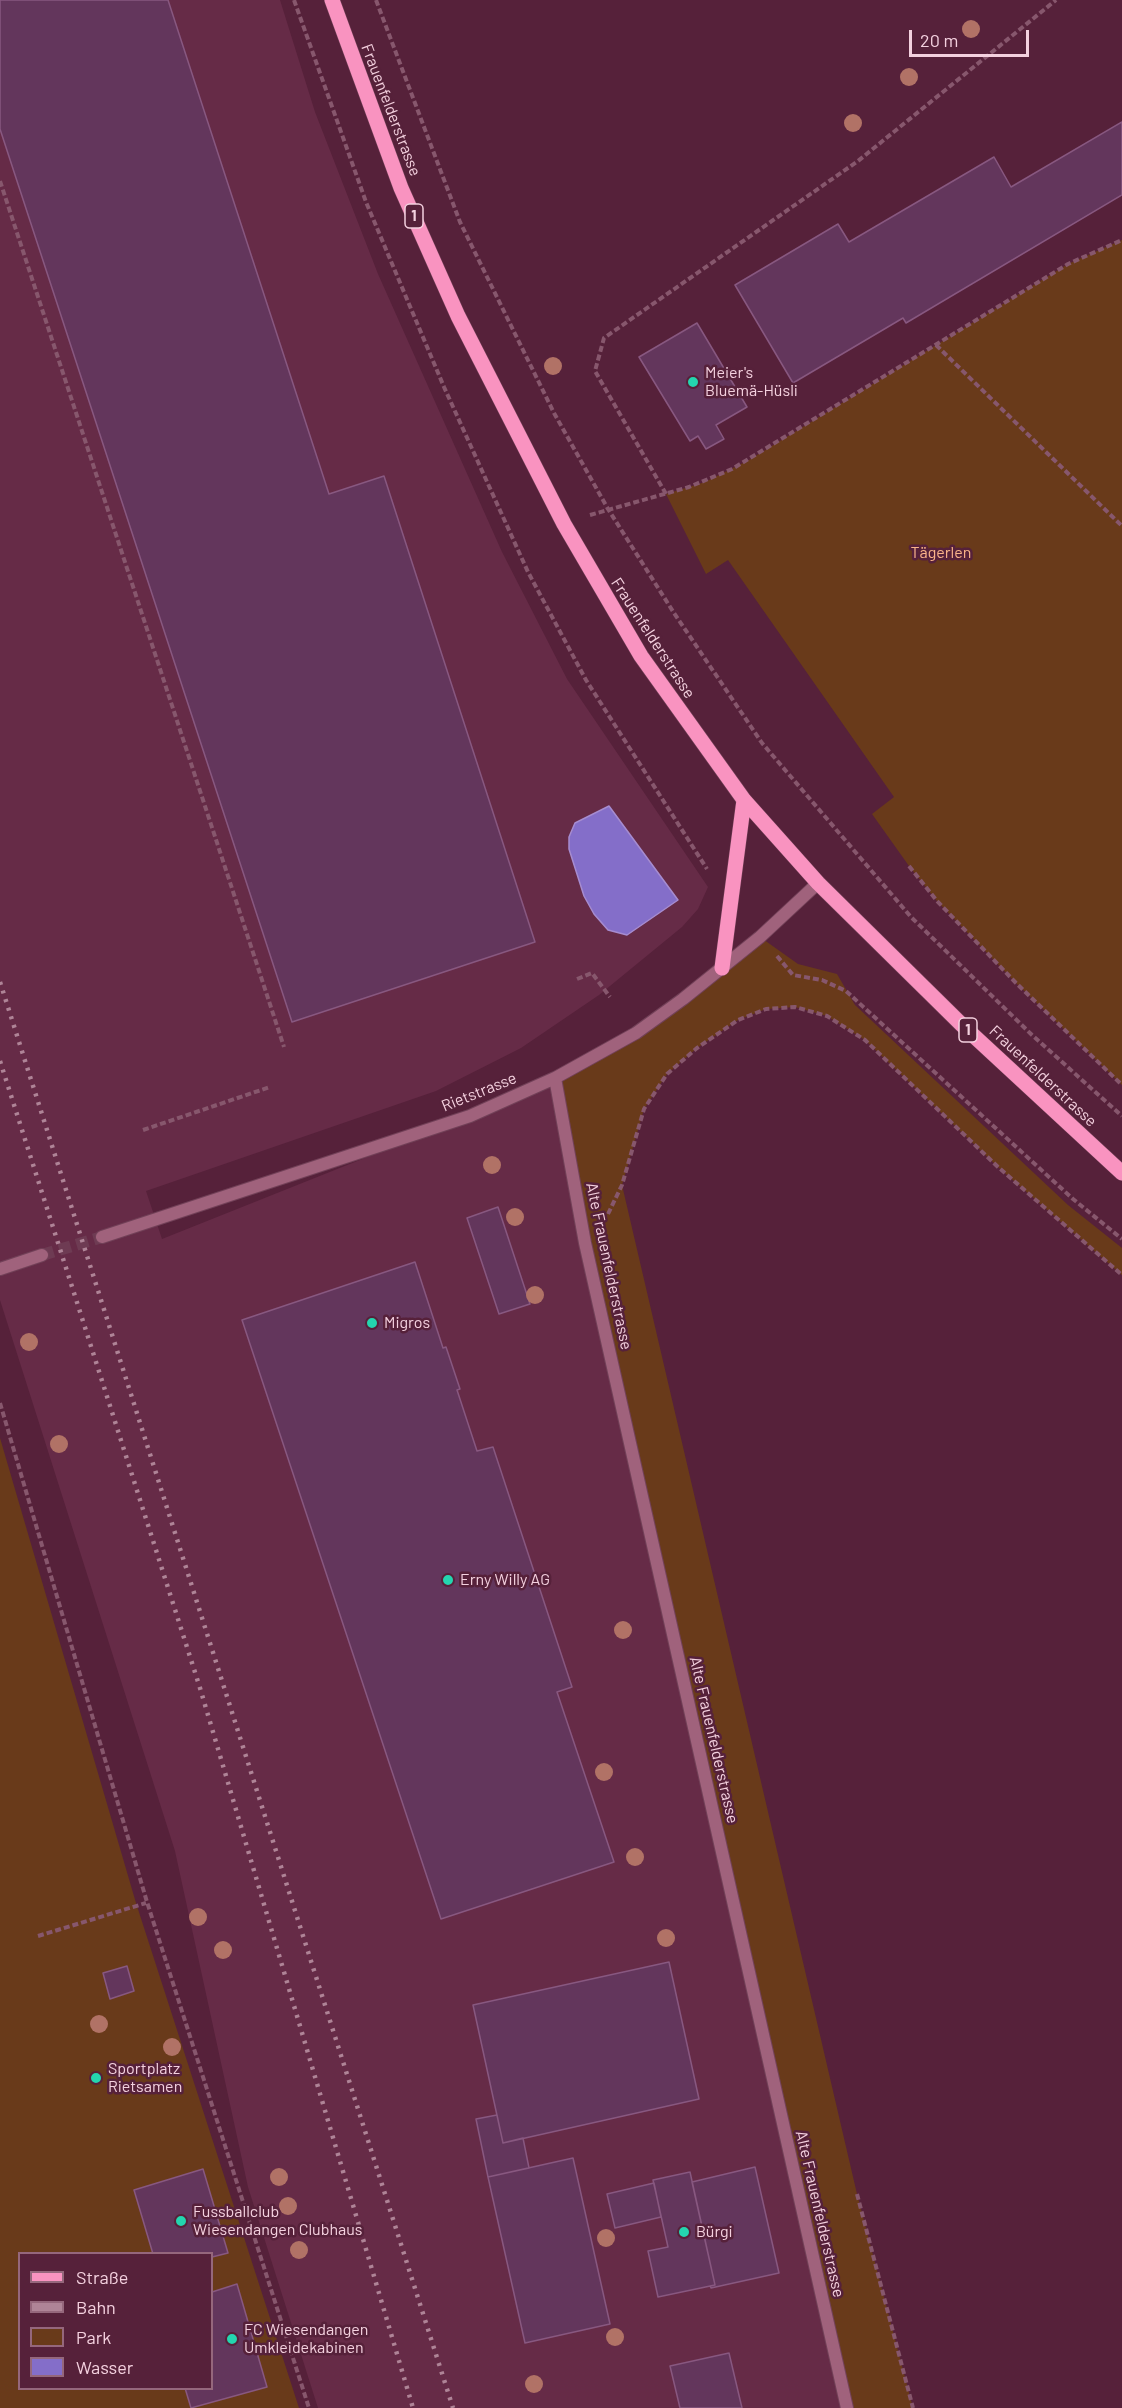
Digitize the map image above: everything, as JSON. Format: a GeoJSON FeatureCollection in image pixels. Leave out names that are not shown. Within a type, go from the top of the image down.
{"type":"FeatureCollection","features":[{"type":"Feature","properties":{"kind":"main road","name":"Frauenfelderstrasse"},"geometry":{"type":"LineString","coordinates":[[332,0],[401,188],[458,316],[570,534],[632,643],[744,800],[818,883],[961,1024],[1122,1173]]}},
{"type":"Feature","properties":{"kind":"main road"},"geometry":{"type":"LineString","coordinates":[[722,968],[744,800]]}},
{"type":"Feature","properties":{"kind":"street","name":"Rietstrasse"},"geometry":{"type":"LineString","coordinates":[[102,1237],[470,1116],[555,1078],[636,1033],[722,968],[818,883]]}},
{"type":"Feature","properties":{"kind":"street","name":"Alte Frauenfelderstrasse"},"geometry":{"type":"LineString","coordinates":[[555,1078],[585,1243],[847,2408]]}},
{"type":"Feature","properties":{"kind":"street"},"geometry":{"type":"LineString","coordinates":[[0,1269],[42,1256]]}},
{"type":"Feature","properties":{"kind":"path"},"geometry":{"type":"LineString","coordinates":[[294,0],[366,202],[444,387],[528,572],[586,680],[710,878]]}},
{"type":"Feature","properties":{"kind":"path"},"geometry":{"type":"LineString","coordinates":[[376,0],[459,222],[554,413],[608,509],[674,613],[762,743],[911,917],[1032,1035],[1122,1116]]}},
{"type":"Feature","properties":{"kind":"path"},"geometry":{"type":"LineString","coordinates":[[666,494],[595,371],[604,338],[858,161],[1056,0]]}},
{"type":"Feature","properties":{"kind":"path"},"geometry":{"type":"LineString","coordinates":[[0,181],[284,1047]]}},
{"type":"Feature","properties":{"kind":"path"},"geometry":{"type":"LineString","coordinates":[[608,509],[705,482],[749,460],[1068,264],[1122,240]]}},
{"type":"Feature","properties":{"kind":"path"},"geometry":{"type":"LineString","coordinates":[[936,345],[1122,526]]}},
{"type":"Feature","properties":{"kind":"path"},"geometry":{"type":"LineString","coordinates":[[909,866],[937,901],[1008,975],[1122,1085]]}},
{"type":"Feature","properties":{"kind":"path"},"geometry":{"type":"LineString","coordinates":[[577,979],[592,973],[610,997]]}},
{"type":"Feature","properties":{"kind":"path"},"geometry":{"type":"LineString","coordinates":[[791,973],[822,980],[846,991],[1072,1199],[1122,1239]]}},
{"type":"Feature","properties":{"kind":"path"},"geometry":{"type":"LineString","coordinates":[[585,1243],[607,1216],[614,1202],[644,1109],[667,1074],[697,1048],[738,1020],[766,1009],[795,1007],[827,1016],[865,1040],[998,1167],[1122,1275]]}},
{"type":"Feature","properties":{"kind":"path"},"geometry":{"type":"LineString","coordinates":[[143,1130],[270,1088]]}},
{"type":"Feature","properties":{"kind":"path"},"geometry":{"type":"LineString","coordinates":[[0,1403],[147,1902],[309,2408]]}},
{"type":"Feature","properties":{"kind":"path"},"geometry":{"type":"LineString","coordinates":[[38,1936],[147,1902]]}},
{"type":"Feature","properties":{"kind":"path"},"geometry":{"type":"LineString","coordinates":[[857,2194],[913,2408]]}},
{"type":"Feature","properties":{"kind":"shaded area"},"geometry":{"type":"Polygon","coordinates":[[[0,0],[280,0],[315,112],[378,274],[502,552],[567,679],[708,887],[698,909],[682,927],[599,995],[521,1048],[436,1091],[146,1191],[162,1239],[470,1116],[555,1078],[847,2408],[318,2408],[248,2187],[175,1851],[0,1300],[0,0]]]}},
{"type":"Feature","properties":{"kind":"green space","name":"Tägerlen"},"geometry":{"type":"Polygon","coordinates":[[[1122,240],[1122,1085],[1016,983],[937,901],[909,866],[872,814],[894,797],[728,560],[706,574],[666,494],[705,482],[749,460],[1068,264],[1122,240]]]}},
{"type":"Feature","properties":{"kind":"green space"},"geometry":{"type":"Polygon","coordinates":[[[760,937],[798,964],[837,974],[855,1005],[1068,1205],[1122,1248],[1122,1275],[998,1167],[865,1040],[827,1016],[795,1007],[766,1009],[738,1020],[697,1048],[667,1074],[644,1109],[622,1185],[857,2194],[913,2408],[847,2408],[555,1078],[589,1061],[760,937]]]}},
{"type":"Feature","properties":{"kind":"green space","name":"Sportplatz Rietsamen"},"geometry":{"type":"Polygon","coordinates":[[[0,1438],[136,1903],[299,2408],[0,2408],[0,1438]]]}},
{"type":"Feature","properties":{"kind":"water"},"geometry":{"type":"Polygon","coordinates":[[[609,806],[678,900],[627,935],[608,930],[594,914],[584,896],[569,849],[569,837],[575,823],[609,806]]]}},
{"type":"Feature","properties":{"kind":"building"},"geometry":{"type":"Polygon","coordinates":[[[0,0],[168,0],[329,494],[384,476],[535,942],[292,1022],[0,129],[0,0]]]}},
{"type":"Feature","properties":{"kind":"building"},"geometry":{"type":"Polygon","coordinates":[[[1122,122],[1122,195],[906,323],[903,318],[793,383],[735,285],[838,224],[849,242],[994,157],[1011,187],[1122,122]]]}},
{"type":"Feature","properties":{"kind":"building","name":"Meier's Bluemä-Hüsli"},"geometry":{"type":"Polygon","coordinates":[[[697,323],[747,407],[716,425],[724,439],[706,449],[698,436],[690,441],[639,357],[697,323]]]}},
{"type":"Feature","properties":{"kind":"building"},"geometry":{"type":"Polygon","coordinates":[[[498,1207],[530,1304],[499,1314],[467,1218],[498,1207]]]}},
{"type":"Feature","properties":{"kind":"building"},"geometry":{"type":"Polygon","coordinates":[[[415,1262],[443,1348],[446,1347],[460,1389],[457,1390],[477,1451],[493,1447],[572,1687],[557,1692],[614,1862],[441,1919],[242,1320],[415,1262]]]}},
{"type":"Feature","properties":{"kind":"building"},"geometry":{"type":"Polygon","coordinates":[[[669,1962],[699,2099],[503,2143],[473,2005],[669,1962]]]}},
{"type":"Feature","properties":{"kind":"building"},"geometry":{"type":"Polygon","coordinates":[[[127,1966],[134,1991],[110,1999],[103,1973],[127,1966]]]}},
{"type":"Feature","properties":{"kind":"building"},"geometry":{"type":"Polygon","coordinates":[[[497,2115],[503,2143],[523,2138],[529,2168],[488,2177],[476,2119],[497,2115]]]}},
{"type":"Feature","properties":{"kind":"building"},"geometry":{"type":"Polygon","coordinates":[[[573,2158],[610,2324],[525,2343],[488,2177],[573,2158]]]}},
{"type":"Feature","properties":{"kind":"building"},"geometry":{"type":"Polygon","coordinates":[[[755,2167],[779,2273],[711,2288],[710,2286],[715,2285],[692,2182],[755,2167]]]}},
{"type":"Feature","properties":{"kind":"building","name":"Fussballclub Wiesendangen Clubhaus"},"geometry":{"type":"Polygon","coordinates":[[[203,2169],[228,2253],[213,2257],[213,2252],[152,2252],[134,2190],[203,2169]]]}},
{"type":"Feature","properties":{"kind":"building","name":"Bürgi"},"geometry":{"type":"Polygon","coordinates":[[[690,2172],[715,2285],[658,2297],[648,2251],[668,2247],[653,2180],[690,2172]]]}},
{"type":"Feature","properties":{"kind":"building"},"geometry":{"type":"Polygon","coordinates":[[[654,2183],[661,2217],[615,2228],[607,2194],[654,2183]]]}},
{"type":"Feature","properties":{"kind":"building","name":"FC Wiesendangen Umkleidekabinen"},"geometry":{"type":"Polygon","coordinates":[[[237,2284],[267,2387],[191,2408],[186,2390],[213,2390],[213,2292],[237,2284]]]}},
{"type":"Feature","properties":{"kind":"building"},"geometry":{"type":"Polygon","coordinates":[[[729,2353],[742,2408],[680,2408],[670,2366],[729,2353]]]}},
{"type":"Feature","properties":{"kind":"tunnel"},"geometry":{"type":"LineString","coordinates":[[42,1255],[102,1237]]}},
{"type":"Feature","properties":{"kind":"railway"},"geometry":{"type":"LineString","coordinates":[[0,982],[453,2408]]}},
{"type":"Feature","properties":{"kind":"railway"},"geometry":{"type":"LineString","coordinates":[[0,1061],[200,1688],[413,2408]]}},
{"type":"Feature","properties":{"kind":"place","name":"Meier's Bluemä-Hüsli"},"geometry":{"type":"Point","coordinates":[693,382]}},
{"type":"Feature","properties":{"kind":"place","name":"Migros"},"geometry":{"type":"Point","coordinates":[372,1323]}},
{"type":"Feature","properties":{"kind":"place","name":"Erny Willy AG"},"geometry":{"type":"Point","coordinates":[448,1580]}},
{"type":"Feature","properties":{"kind":"place","name":"Sportplatz Rietsamen"},"geometry":{"type":"Point","coordinates":[96,2078]}},
{"type":"Feature","properties":{"kind":"place","name":"Fussballclub Wiesendangen Clubhaus"},"geometry":{"type":"Point","coordinates":[181,2221]}},
{"type":"Feature","properties":{"kind":"place","name":"Bürgi"},"geometry":{"type":"Point","coordinates":[684,2232]}},
{"type":"Feature","properties":{"kind":"place","name":"FC Wiesendangen Umkleidekabinen"},"geometry":{"type":"Point","coordinates":[232,2339]}}]}
